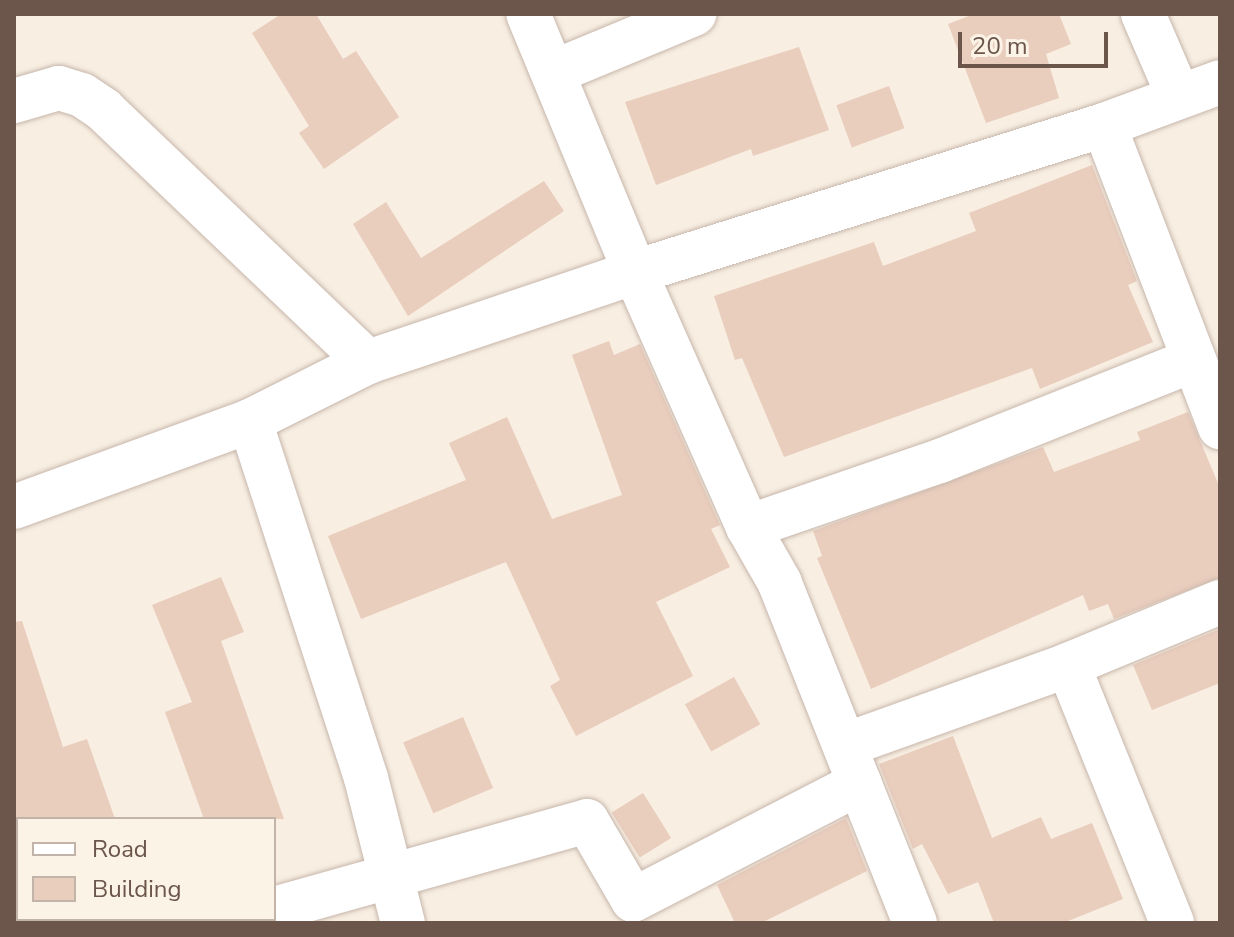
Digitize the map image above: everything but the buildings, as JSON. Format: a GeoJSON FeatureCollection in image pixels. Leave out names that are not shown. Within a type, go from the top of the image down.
{"type":"FeatureCollection","features":[{"type":"Feature","properties":{"kind":"street"},"geometry":{"type":"LineString","coordinates":[[528,14],[635,272],[748,527],[780,583],[915,923]]}},
{"type":"Feature","properties":{"kind":"street"},"geometry":{"type":"LineString","coordinates":[[554,72],[694,14]]}},
{"type":"Feature","properties":{"kind":"street"},"geometry":{"type":"LineString","coordinates":[[1143,14],[1179,97]]}},
{"type":"Feature","properties":{"kind":"street"},"geometry":{"type":"LineString","coordinates":[[14,507],[250,421],[368,362],[635,272],[1104,125],[1220,82]]}},
{"type":"Feature","properties":{"kind":"street"},"geometry":{"type":"LineString","coordinates":[[14,101],[59,88],[82,95],[104,110],[368,362]]}},
{"type":"Feature","properties":{"kind":"street"},"geometry":{"type":"LineString","coordinates":[[1104,125],[1191,361],[1220,427]]}},
{"type":"Feature","properties":{"kind":"street"},"geometry":{"type":"LineString","coordinates":[[748,527],[940,461],[1191,361]]}},
{"type":"Feature","properties":{"kind":"street"},"geometry":{"type":"LineString","coordinates":[[250,421],[366,778],[403,923]]}},
{"type":"Feature","properties":{"kind":"street"},"geometry":{"type":"LineString","coordinates":[[276,908],[587,821],[633,900],[852,764],[1003,684],[1068,665],[1220,602]]}},
{"type":"Feature","properties":{"kind":"street"},"geometry":{"type":"LineString","coordinates":[[1068,665],[1172,923]]}}]}
